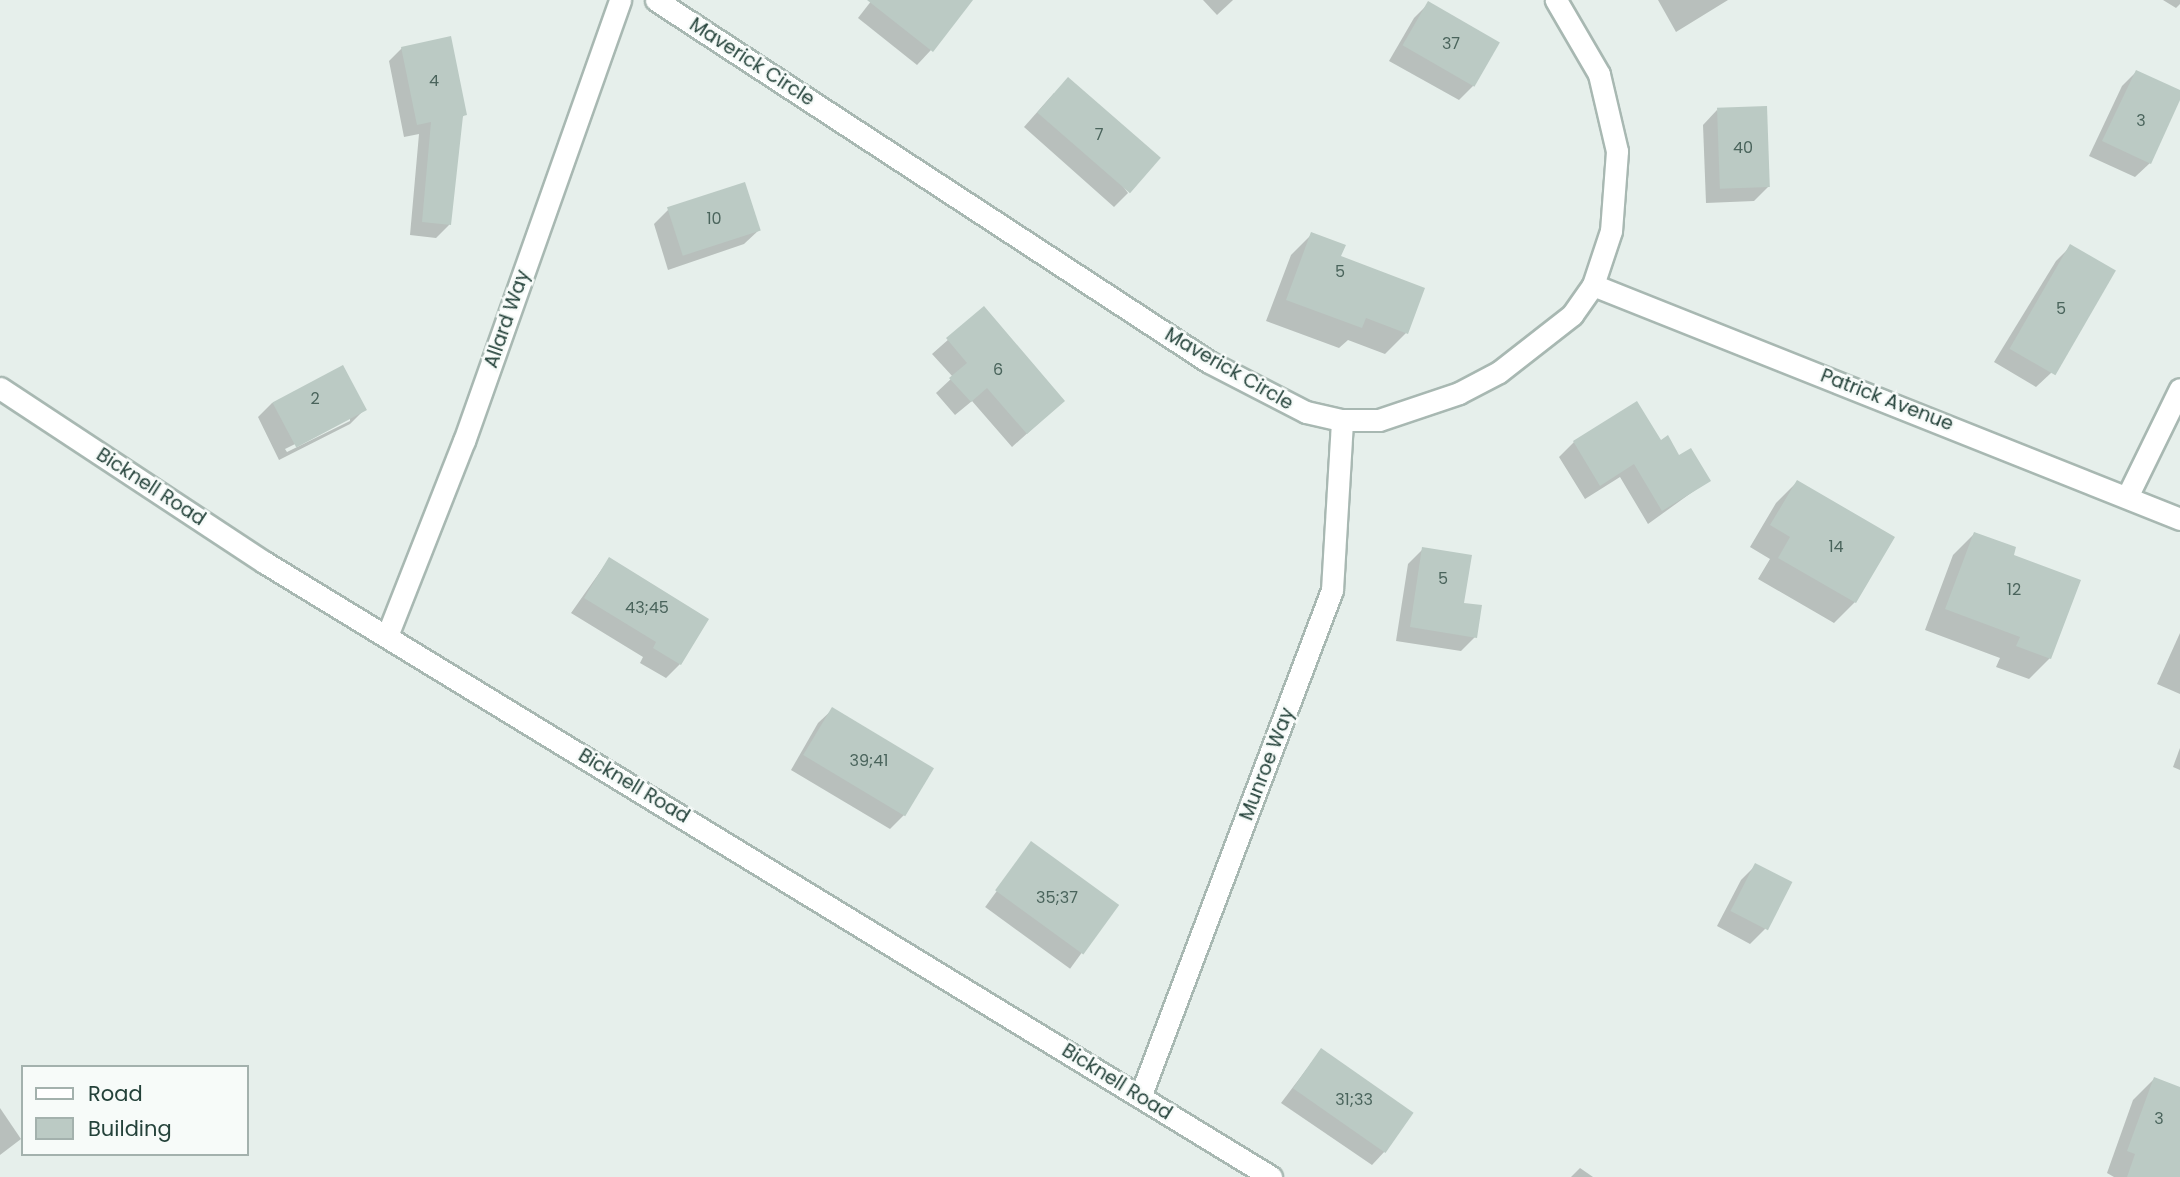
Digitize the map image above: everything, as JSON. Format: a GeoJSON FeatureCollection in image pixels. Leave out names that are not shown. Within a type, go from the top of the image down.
{"type":"FeatureCollection","features":[{"type":"Feature","properties":{"kind":"street","name":"Allard Way"},"geometry":{"type":"LineString","coordinates":[[387,636],[464,441],[620,0]]}},
{"type":"Feature","properties":{"kind":"street","name":"Maverick Circle"},"geometry":{"type":"LineString","coordinates":[[656,0],[1209,362],[1306,412],[1342,420],[1379,420],[1459,393],[1499,372],[1572,315],[1593,285],[1611,231],[1617,151],[1599,74],[1556,0]]}},
{"type":"Feature","properties":{"kind":"street","name":"Patrick Avenue"},"geometry":{"type":"LineString","coordinates":[[1593,285],[2180,519]]}},
{"type":"Feature","properties":{"kind":"street","name":"Bicknell Road"},"geometry":{"type":"LineString","coordinates":[[0,388],[264,562],[1271,1177]]}},
{"type":"Feature","properties":{"kind":"street"},"geometry":{"type":"LineString","coordinates":[[2127,497],[2180,389]]}},
{"type":"Feature","properties":{"kind":"street","name":"Munroe Way"},"geometry":{"type":"LineString","coordinates":[[1140,1097],[1332,590],[1342,420]]}},
{"type":"Feature","properties":{"kind":"building"},"geometry":{"type":"Polygon","coordinates":[[[867,0],[973,0],[933,52],[867,0]]]}},
{"type":"Feature","properties":{"kind":"building"},"geometry":{"type":"Polygon","coordinates":[[[1428,1],[1500,42],[1474,87],[1402,45],[1428,1]]]}},
{"type":"Feature","properties":{"kind":"building"},"geometry":{"type":"Polygon","coordinates":[[[451,36],[467,115],[463,116],[451,225],[422,222],[431,122],[417,125],[401,47],[451,36]]]}},
{"type":"Feature","properties":{"kind":"building"},"geometry":{"type":"Polygon","coordinates":[[[2136,70],[2180,90],[2180,100],[2151,164],[2102,141],[2136,70]]]}},
{"type":"Feature","properties":{"kind":"building"},"geometry":{"type":"Polygon","coordinates":[[[1068,77],[1161,158],[1130,193],[1037,112],[1068,77]]]}},
{"type":"Feature","properties":{"kind":"building"},"geometry":{"type":"Polygon","coordinates":[[[1767,106],[1770,187],[1720,189],[1717,108],[1767,106]]]}},
{"type":"Feature","properties":{"kind":"building"},"geometry":{"type":"Polygon","coordinates":[[[745,182],[761,231],[683,256],[667,207],[745,182]]]}},
{"type":"Feature","properties":{"kind":"building"},"geometry":{"type":"Polygon","coordinates":[[[1311,232],[1346,245],[1341,256],[1425,288],[1408,334],[1366,318],[1362,328],[1286,300],[1311,232]]]}},
{"type":"Feature","properties":{"kind":"building"},"geometry":{"type":"Polygon","coordinates":[[[2070,244],[2116,270],[2055,375],[2010,349],[2070,244]]]}},
{"type":"Feature","properties":{"kind":"building"},"geometry":{"type":"Polygon","coordinates":[[[984,306],[1065,401],[1027,434],[987,388],[971,402],[949,378],[967,363],[946,338],[984,306]]]}},
{"type":"Feature","properties":{"kind":"building"},"geometry":{"type":"Polygon","coordinates":[[[343,365],[367,410],[296,448],[272,403],[343,365]]]}},
{"type":"Feature","properties":{"kind":"building"},"geometry":{"type":"Polygon","coordinates":[[[1637,401],[1661,440],[1668,435],[1679,455],[1691,448],[1711,481],[1662,511],[1634,464],[1600,486],[1573,441],[1637,401]]]}},
{"type":"Feature","properties":{"kind":"building"},"geometry":{"type":"Polygon","coordinates":[[[1797,480],[1895,537],[1856,603],[1778,558],[1790,537],[1770,525],[1797,480]]]}},
{"type":"Feature","properties":{"kind":"building"},"geometry":{"type":"Polygon","coordinates":[[[1974,532],[2016,547],[2014,555],[2081,580],[2051,659],[2016,646],[2020,637],[1945,609],[1974,532]]]}},
{"type":"Feature","properties":{"kind":"building"},"geometry":{"type":"Polygon","coordinates":[[[1422,547],[1472,555],[1464,603],[1482,605],[1477,638],[1410,627],[1422,547]]]}},
{"type":"Feature","properties":{"kind":"building"},"geometry":{"type":"Polygon","coordinates":[[[609,557],[709,619],[681,665],[653,648],[656,642],[584,598],[609,557]]]}},
{"type":"Feature","properties":{"kind":"building"},"geometry":{"type":"Polygon","coordinates":[[[832,707],[934,768],[905,816],[803,755],[832,707]]]}},
{"type":"Feature","properties":{"kind":"building"},"geometry":{"type":"Polygon","coordinates":[[[1031,841],[1119,905],[1083,954],[995,890],[1031,841]]]}},
{"type":"Feature","properties":{"kind":"building"},"geometry":{"type":"Polygon","coordinates":[[[1755,863],[1792,882],[1768,930],[1730,911],[1755,863]]]}},
{"type":"Feature","properties":{"kind":"building"},"geometry":{"type":"Polygon","coordinates":[[[1321,1048],[1414,1113],[1385,1153],[1293,1088],[1321,1048]]]}},
{"type":"Feature","properties":{"kind":"building"},"geometry":{"type":"Polygon","coordinates":[[[2154,1077],[2180,1087],[2180,1177],[2127,1177],[2135,1154],[2127,1151],[2154,1077]]]}}]}
